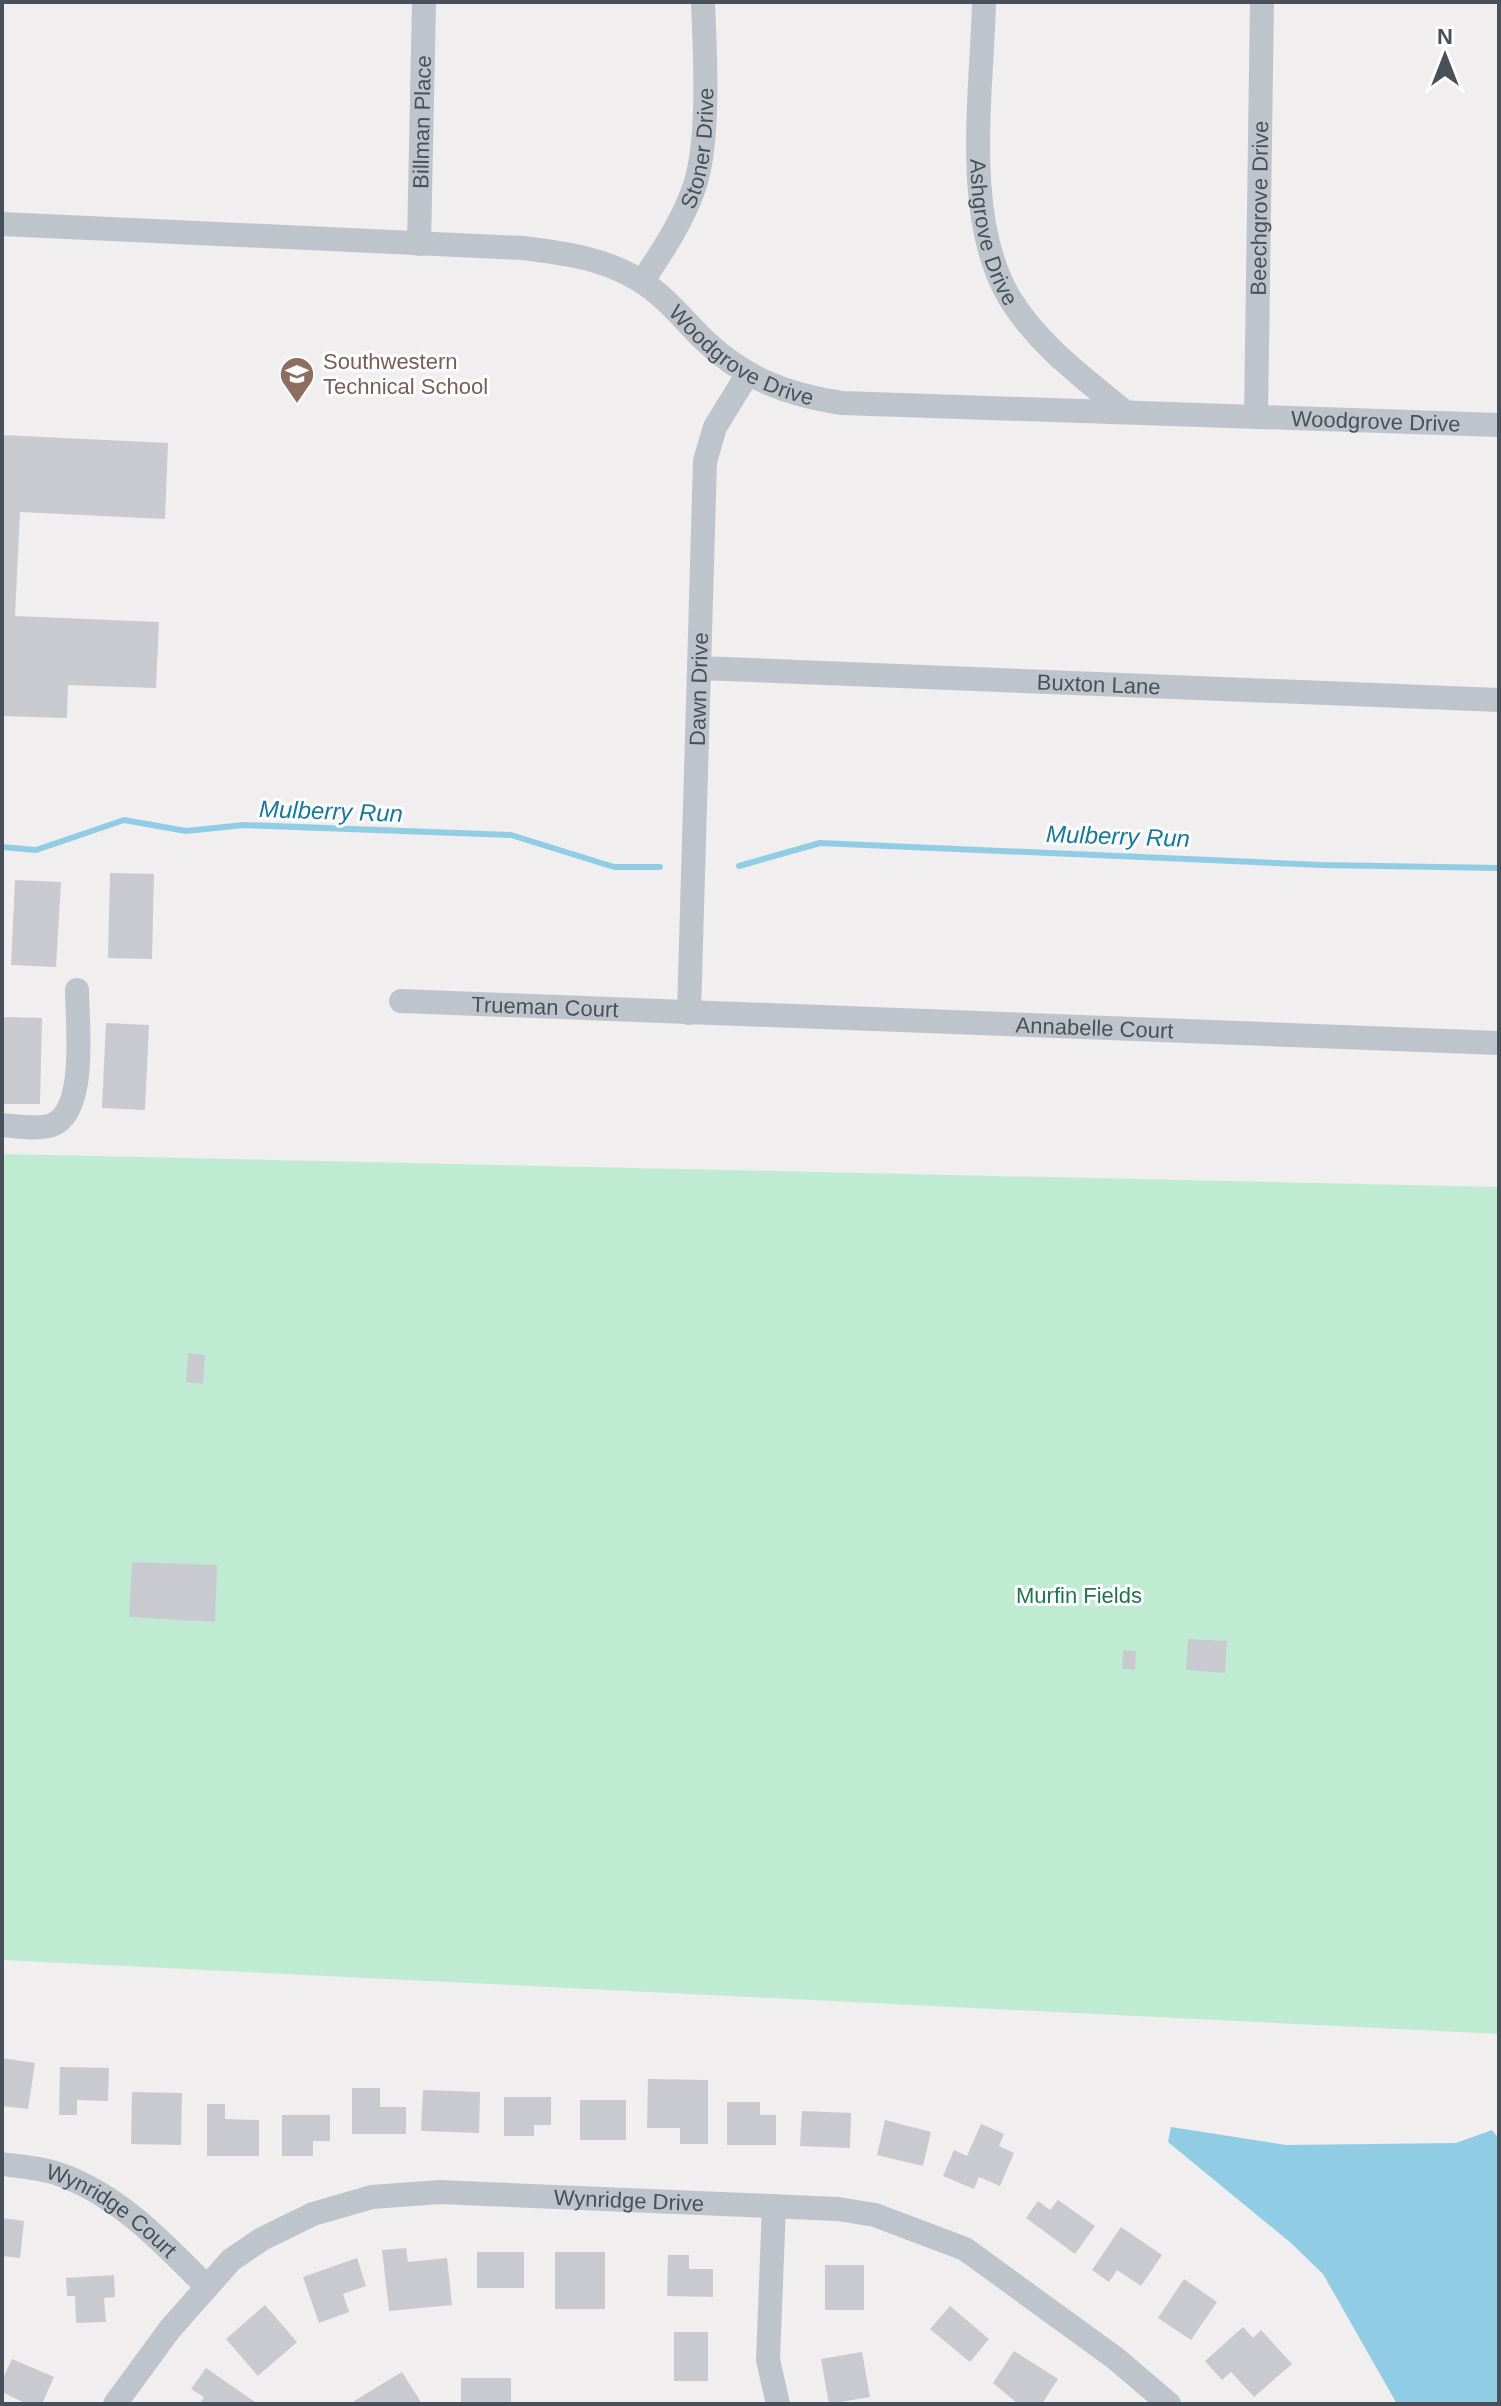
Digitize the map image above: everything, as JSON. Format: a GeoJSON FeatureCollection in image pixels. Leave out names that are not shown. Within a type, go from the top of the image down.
{"type":"FeatureCollection","features":[{"type":"Feature","properties":{"kind":"street","name":"Billman Place"},"geometry":{"type":"LineString","coordinates":[[419,244],[424,2]]}},
{"type":"Feature","properties":{"kind":"street","name":"Stoner Drive"},"geometry":{"type":"LineString","coordinates":[[642,282],[661,253],[695,186],[702,137],[703,2]]}},
{"type":"Feature","properties":{"kind":"street","name":"Ashgrove Drive"},"geometry":{"type":"LineString","coordinates":[[984,2],[980,162],[982,218],[998,273],[1009,297],[1046,345],[1125,412]]}},
{"type":"Feature","properties":{"kind":"street","name":"Beechgrove Drive"},"geometry":{"type":"LineString","coordinates":[[1256,416],[1262,2]]}},
{"type":"Feature","properties":{"kind":"street","name":"Woodgrove Drive"},"geometry":{"type":"LineString","coordinates":[[2,224],[419,244],[577,255],[619,269],[642,282],[669,303],[730,364],[747,375],[780,389],[842,403],[1499,425]]}},
{"type":"Feature","properties":{"kind":"street","name":"Dawn Drive"},"geometry":{"type":"LineString","coordinates":[[689,1013],[701,505],[706,452],[715,427],[747,375]]}},
{"type":"Feature","properties":{"kind":"street","name":"Buxton Lane"},"geometry":{"type":"LineString","coordinates":[[699,668],[1499,700]]}},
{"type":"Feature","properties":{"kind":"street"},"geometry":{"type":"LineString","coordinates":[[2,1125],[48,1126],[61,1120],[70,1109],[77,1073],[77,990]]}},
{"type":"Feature","properties":{"kind":"street","name":"Trueman Court"},"geometry":{"type":"LineString","coordinates":[[401,1001],[689,1013]]}},
{"type":"Feature","properties":{"kind":"street","name":"Annabelle Court"},"geometry":{"type":"LineString","coordinates":[[689,1013],[1499,1043]]}},
{"type":"Feature","properties":{"kind":"street","name":"Wynridge Court"},"geometry":{"type":"LineString","coordinates":[[2,2164],[61,2174],[93,2189],[148,2228],[207,2287]]}},
{"type":"Feature","properties":{"kind":"street","name":"Wynridge Drive"},"geometry":{"type":"LineString","coordinates":[[115,2404],[231,2260],[262,2239],[313,2214],[372,2197],[440,2192],[838,2209],[875,2215],[965,2249],[1115,2358],[1169,2404]]}},
{"type":"Feature","properties":{"kind":"street"},"geometry":{"type":"LineString","coordinates":[[774,2206],[768,2360],[778,2404]]}},
{"type":"Feature","properties":{"kind":"green space","name":"Murfin Fields"},"geometry":{"type":"Polygon","coordinates":[[[2,1154],[1499,1187],[1499,2034],[2,1960],[2,1154]]]}},
{"type":"Feature","properties":{"kind":"water"},"geometry":{"type":"Polygon","coordinates":[[[1171,2127],[1286,2145],[1456,2143],[1492,2130],[1499,2139],[1499,2404],[1397,2404],[1323,2274],[1291,2243],[1168,2142],[1171,2127]]]}},
{"type":"Feature","properties":{"kind":"building"},"geometry":{"type":"Polygon","coordinates":[[[2,435],[168,443],[165,519],[20,512],[15,616],[159,622],[156,688],[68,685],[67,718],[2,716],[2,435]]]}},
{"type":"Feature","properties":{"kind":"building"},"geometry":{"type":"Polygon","coordinates":[[[110,873],[154,874],[152,959],[108,958],[110,873]]]}},
{"type":"Feature","properties":{"kind":"building"},"geometry":{"type":"Polygon","coordinates":[[[15,880],[61,882],[56,967],[11,965],[15,880]]]}},
{"type":"Feature","properties":{"kind":"building"},"geometry":{"type":"Polygon","coordinates":[[[2,1017],[42,1018],[40,1104],[2,1104],[2,1017]]]}},
{"type":"Feature","properties":{"kind":"building"},"geometry":{"type":"Polygon","coordinates":[[[106,1023],[149,1025],[145,1110],[102,1108],[106,1023]]]}},
{"type":"Feature","properties":{"kind":"building"},"geometry":{"type":"Polygon","coordinates":[[[188,1353],[205,1355],[203,1384],[186,1382],[188,1353]]]}},
{"type":"Feature","properties":{"kind":"building"},"geometry":{"type":"Polygon","coordinates":[[[132,1562],[217,1565],[215,1622],[129,1617],[132,1562]]]}},
{"type":"Feature","properties":{"kind":"building"},"geometry":{"type":"Polygon","coordinates":[[[1188,1639],[1227,1641],[1225,1673],[1186,1670],[1188,1639]]]}},
{"type":"Feature","properties":{"kind":"building"},"geometry":{"type":"Polygon","coordinates":[[[1123,1650],[1136,1651],[1135,1670],[1122,1669],[1123,1650]]]}},
{"type":"Feature","properties":{"kind":"building"},"geometry":{"type":"Polygon","coordinates":[[[2,2058],[35,2063],[28,2109],[2,2106],[2,2058]]]}},
{"type":"Feature","properties":{"kind":"building"},"geometry":{"type":"Polygon","coordinates":[[[60,2067],[109,2068],[108,2101],[77,2100],[77,2115],[59,2115],[60,2067]]]}},
{"type":"Feature","properties":{"kind":"building"},"geometry":{"type":"Polygon","coordinates":[[[648,2079],[708,2080],[708,2144],[680,2144],[680,2128],[647,2128],[648,2079]]]}},
{"type":"Feature","properties":{"kind":"building"},"geometry":{"type":"Polygon","coordinates":[[[352,2088],[380,2088],[380,2107],[406,2107],[406,2134],[352,2134],[352,2088]]]}},
{"type":"Feature","properties":{"kind":"building"},"geometry":{"type":"Polygon","coordinates":[[[423,2090],[480,2092],[479,2133],[421,2131],[423,2090]]]}},
{"type":"Feature","properties":{"kind":"building"},"geometry":{"type":"Polygon","coordinates":[[[132,2092],[182,2093],[181,2145],[131,2144],[132,2092]]]}},
{"type":"Feature","properties":{"kind":"building"},"geometry":{"type":"Polygon","coordinates":[[[504,2097],[551,2097],[551,2125],[534,2125],[534,2136],[504,2136],[504,2097]]]}},
{"type":"Feature","properties":{"kind":"building"},"geometry":{"type":"Polygon","coordinates":[[[580,2100],[626,2100],[626,2140],[580,2140],[580,2100]]]}},
{"type":"Feature","properties":{"kind":"building"},"geometry":{"type":"Polygon","coordinates":[[[727,2102],[760,2102],[760,2115],[776,2115],[776,2145],[727,2145],[727,2102]]]}},
{"type":"Feature","properties":{"kind":"building"},"geometry":{"type":"Polygon","coordinates":[[[207,2104],[225,2104],[225,2119],[259,2120],[259,2156],[207,2156],[207,2104]]]}},
{"type":"Feature","properties":{"kind":"building"},"geometry":{"type":"Polygon","coordinates":[[[802,2111],[851,2113],[850,2148],[800,2146],[802,2111]]]}},
{"type":"Feature","properties":{"kind":"building"},"geometry":{"type":"Polygon","coordinates":[[[282,2115],[330,2115],[330,2141],[313,2141],[313,2156],[282,2156],[282,2115]]]}},
{"type":"Feature","properties":{"kind":"building"},"geometry":{"type":"Polygon","coordinates":[[[885,2120],[931,2132],[923,2166],[877,2155],[885,2120]]]}},
{"type":"Feature","properties":{"kind":"building"},"geometry":{"type":"Polygon","coordinates":[[[981,2124],[1004,2134],[999,2146],[1014,2153],[1000,2186],[979,2177],[974,2189],[943,2176],[954,2150],[967,2156],[981,2124]]]}},
{"type":"Feature","properties":{"kind":"building"},"geometry":{"type":"Polygon","coordinates":[[[1058,2200],[1095,2226],[1075,2254],[1026,2218],[1038,2201],[1050,2210],[1058,2200]]]}},
{"type":"Feature","properties":{"kind":"building"},"geometry":{"type":"Polygon","coordinates":[[[2,2218],[24,2221],[20,2258],[2,2256],[2,2218]]]}},
{"type":"Feature","properties":{"kind":"building"},"geometry":{"type":"Polygon","coordinates":[[[1121,2227],[1162,2255],[1141,2286],[1117,2270],[1109,2282],[1092,2270],[1121,2227]]]}},
{"type":"Feature","properties":{"kind":"building"},"geometry":{"type":"Polygon","coordinates":[[[406,2248],[408,2262],[447,2258],[452,2305],[389,2311],[382,2250],[406,2248]]]}},
{"type":"Feature","properties":{"kind":"building"},"geometry":{"type":"Polygon","coordinates":[[[477,2252],[524,2252],[524,2288],[477,2288],[477,2252]]]}},
{"type":"Feature","properties":{"kind":"building"},"geometry":{"type":"Polygon","coordinates":[[[555,2252],[605,2252],[605,2309],[555,2309],[555,2252]]]}},
{"type":"Feature","properties":{"kind":"building"},"geometry":{"type":"Polygon","coordinates":[[[668,2255],[689,2255],[689,2269],[713,2269],[713,2297],[667,2296],[668,2255]]]}},
{"type":"Feature","properties":{"kind":"building"},"geometry":{"type":"Polygon","coordinates":[[[357,2258],[366,2286],[343,2294],[349,2312],[319,2323],[303,2277],[357,2258]]]}},
{"type":"Feature","properties":{"kind":"building"},"geometry":{"type":"Polygon","coordinates":[[[825,2265],[864,2265],[864,2310],[825,2310],[825,2265]]]}},
{"type":"Feature","properties":{"kind":"building"},"geometry":{"type":"Polygon","coordinates":[[[114,2275],[115,2297],[104,2298],[106,2322],[76,2323],[75,2296],[67,2296],[66,2278],[114,2275]]]}},
{"type":"Feature","properties":{"kind":"building"},"geometry":{"type":"Polygon","coordinates":[[[1184,2279],[1217,2302],[1191,2340],[1158,2318],[1184,2279]]]}},
{"type":"Feature","properties":{"kind":"building"},"geometry":{"type":"Polygon","coordinates":[[[265,2305],[297,2342],[258,2376],[226,2339],[265,2305]]]}},
{"type":"Feature","properties":{"kind":"building"},"geometry":{"type":"Polygon","coordinates":[[[950,2306],[989,2339],[970,2362],[930,2329],[950,2306]]]}},
{"type":"Feature","properties":{"kind":"building"},"geometry":{"type":"Polygon","coordinates":[[[1243,2327],[1253,2338],[1261,2330],[1292,2364],[1254,2397],[1231,2372],[1222,2380],[1205,2361],[1243,2327]]]}},
{"type":"Feature","properties":{"kind":"building"},"geometry":{"type":"Polygon","coordinates":[[[674,2332],[708,2332],[708,2381],[674,2381],[674,2332]]]}},
{"type":"Feature","properties":{"kind":"building"},"geometry":{"type":"Polygon","coordinates":[[[1014,2351],[1058,2379],[1042,2404],[1018,2404],[993,2383],[1014,2351]]]}},
{"type":"Feature","properties":{"kind":"building"},"geometry":{"type":"Polygon","coordinates":[[[862,2352],[870,2397],[829,2404],[821,2359],[862,2352]]]}},
{"type":"Feature","properties":{"kind":"building"},"geometry":{"type":"Polygon","coordinates":[[[12,2359],[54,2377],[42,2404],[27,2404],[2,2392],[2,2380],[12,2359]]]}},
{"type":"Feature","properties":{"kind":"building"},"geometry":{"type":"Polygon","coordinates":[[[206,2368],[255,2402],[199,2404],[204,2397],[191,2389],[206,2368]]]}},
{"type":"Feature","properties":{"kind":"building"},"geometry":{"type":"Polygon","coordinates":[[[402,2372],[422,2404],[356,2404],[354,2401],[402,2372]]]}},
{"type":"Feature","properties":{"kind":"building"},"geometry":{"type":"Polygon","coordinates":[[[461,2378],[511,2378],[511,2404],[461,2404],[461,2378]]]}},
{"type":"Feature","properties":{"kind":"waterway","name":"Mulberry Run"},"geometry":{"type":"LineString","coordinates":[[2,847],[36,850],[124,820],[186,831],[244,825],[511,835],[614,867],[660,867]]}},
{"type":"Feature","properties":{"kind":"waterway","name":"Mulberry Run"},"geometry":{"type":"LineString","coordinates":[[739,866],[820,843],[1321,865],[1499,868]]}},
{"type":"Feature","properties":{"kind":"place","name":"Southwestern Technical School"},"geometry":{"type":"Point","coordinates":[297,405]}}]}
